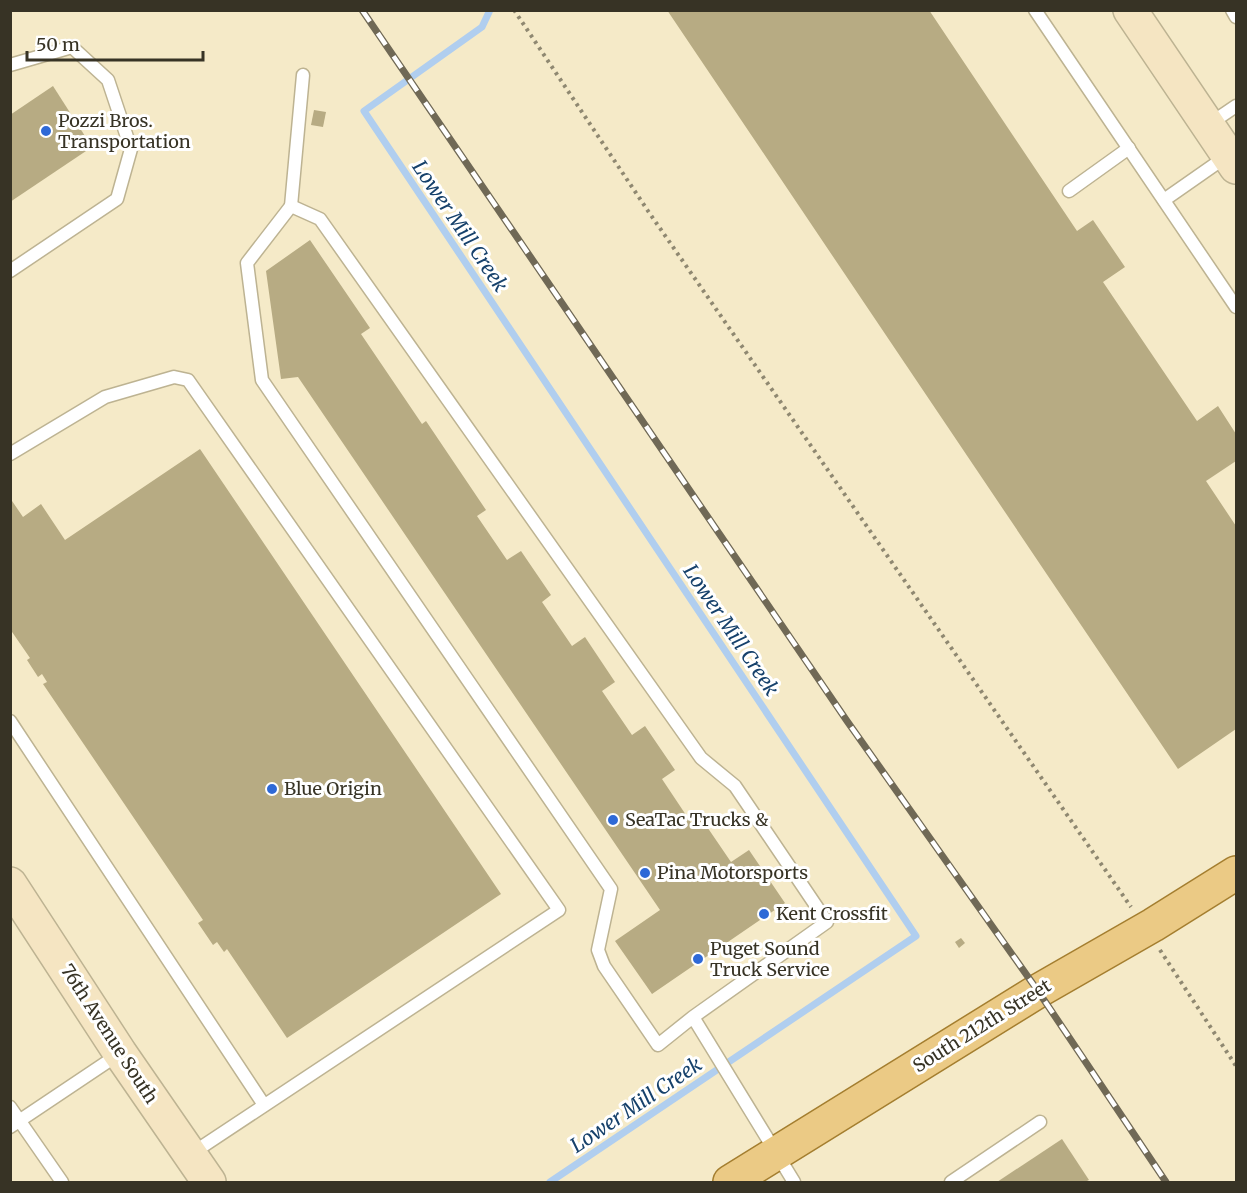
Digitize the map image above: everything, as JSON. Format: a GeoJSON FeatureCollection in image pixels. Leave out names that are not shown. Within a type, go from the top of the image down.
{"type":"FeatureCollection","features":[{"type":"Feature","properties":{"kind":"main road","name":"South 212th Street"},"geometry":{"type":"LineString","coordinates":[[730,1182],[1038,991],[1234,881]]}},
{"type":"Feature","properties":{"kind":"street"},"geometry":{"type":"LineString","coordinates":[[1130,10],[1232,161]]}},
{"type":"Feature","properties":{"kind":"street","name":"76th Avenue South"},"geometry":{"type":"LineString","coordinates":[[10,884],[120,1053],[209,1182]]}},
{"type":"Feature","properties":{"kind":"lane"},"geometry":{"type":"LineString","coordinates":[[1035,10],[1236,307]]}},
{"type":"Feature","properties":{"kind":"lane"},"geometry":{"type":"LineString","coordinates":[[1232,10],[1236,17]]}},
{"type":"Feature","properties":{"kind":"lane"},"geometry":{"type":"LineString","coordinates":[[10,65],[72,47],[108,80],[131,149],[117,199],[10,271]]}},
{"type":"Feature","properties":{"kind":"lane"},"geometry":{"type":"LineString","coordinates":[[291,206],[320,219],[701,758],[735,786],[826,922],[693,1017],[658,1045],[604,966],[598,950],[611,889],[262,380],[247,263],[291,206],[303,75]]}},
{"type":"Feature","properties":{"kind":"lane"},"geometry":{"type":"LineString","coordinates":[[1208,124],[1236,106]]}},
{"type":"Feature","properties":{"kind":"lane"},"geometry":{"type":"LineString","coordinates":[[1069,191],[1129,148]]}},
{"type":"Feature","properties":{"kind":"lane"},"geometry":{"type":"LineString","coordinates":[[1164,200],[1232,161]]}},
{"type":"Feature","properties":{"kind":"lane"},"geometry":{"type":"LineString","coordinates":[[10,454],[105,397],[174,377],[188,380],[559,910],[190,1155]]}},
{"type":"Feature","properties":{"kind":"lane"},"geometry":{"type":"LineString","coordinates":[[10,721],[264,1105]]}},
{"type":"Feature","properties":{"kind":"lane"},"geometry":{"type":"LineString","coordinates":[[693,1017],[775,1155],[794,1182]]}},
{"type":"Feature","properties":{"kind":"lane"},"geometry":{"type":"LineString","coordinates":[[15,1124],[120,1053]]}},
{"type":"Feature","properties":{"kind":"lane"},"geometry":{"type":"LineString","coordinates":[[10,1107],[15,1124],[62,1182]]}},
{"type":"Feature","properties":{"kind":"lane"},"geometry":{"type":"LineString","coordinates":[[951,1182],[1040,1122]]}},
{"type":"Feature","properties":{"kind":"path"},"geometry":{"type":"LineString","coordinates":[[513,10],[648,211],[1123,895]]}},
{"type":"Feature","properties":{"kind":"path"},"geometry":{"type":"LineString","coordinates":[[1171,967],[1236,1066]]}},
{"type":"Feature","properties":{"kind":"building"},"geometry":{"type":"Polygon","coordinates":[[[667,10],[929,10],[1077,231],[1093,220],[1125,267],[1103,282],[1197,421],[1218,406],[1236,434],[1236,461],[1206,481],[1236,526],[1236,729],[1178,769],[667,10]]]}},
{"type":"Feature","properties":{"kind":"building","name":"Pozzi Bros. Transportation"},"geometry":{"type":"Polygon","coordinates":[[[53,86],[92,147],[10,202],[10,115],[53,86]]]}},
{"type":"Feature","properties":{"kind":"building"},"geometry":{"type":"Polygon","coordinates":[[[314,110],[326,112],[323,127],[311,125],[314,110]]]}},
{"type":"Feature","properties":{"kind":"building"},"geometry":{"type":"Polygon","coordinates":[[[310,240],[370,328],[361,334],[422,424],[426,421],[486,510],[477,516],[507,560],[521,551],[551,595],[542,602],[572,646],[585,637],[615,682],[602,691],[632,735],[645,726],[675,770],[662,779],[692,824],[701,818],[731,862],[749,850],[785,903],[652,994],[615,941],[660,910],[298,377],[281,379],[266,271],[310,240]]]}},
{"type":"Feature","properties":{"kind":"building","name":"Blue Origin"},"geometry":{"type":"Polygon","coordinates":[[[200,449],[501,894],[287,1038],[227,949],[224,952],[217,942],[213,945],[198,923],[203,920],[43,684],[47,682],[42,674],[38,677],[27,660],[30,658],[10,629],[10,498],[23,517],[41,504],[65,540],[200,449]]]}},
{"type":"Feature","properties":{"kind":"building"},"geometry":{"type":"Polygon","coordinates":[[[961,938],[965,943],[959,948],[955,942],[961,938]]]}},
{"type":"Feature","properties":{"kind":"building"},"geometry":{"type":"Polygon","coordinates":[[[1062,1139],[1089,1180],[1085,1182],[997,1182],[1062,1139]]]}},
{"type":"Feature","properties":{"kind":"waterway","name":"Lower Mill Creek"},"geometry":{"type":"LineString","coordinates":[[490,10],[482,27],[364,111],[916,936],[550,1182]]}},
{"type":"Feature","properties":{"kind":"railway"},"geometry":{"type":"LineString","coordinates":[[362,10],[847,721],[1038,991],[1166,1182]]}},
{"type":"Feature","properties":{"kind":"place","name":"Pozzi Bros. Transportation"},"geometry":{"type":"Point","coordinates":[46,131]}},
{"type":"Feature","properties":{"kind":"place","name":"Blue Origin"},"geometry":{"type":"Point","coordinates":[272,789]}},
{"type":"Feature","properties":{"kind":"place","name":"SeaTac Trucks &"},"geometry":{"type":"Point","coordinates":[613,820]}},
{"type":"Feature","properties":{"kind":"place","name":"Pina Motorsports"},"geometry":{"type":"Point","coordinates":[645,873]}},
{"type":"Feature","properties":{"kind":"place","name":"Kent Crossfit"},"geometry":{"type":"Point","coordinates":[764,914]}},
{"type":"Feature","properties":{"kind":"place","name":"Puget Sound Truck Service"},"geometry":{"type":"Point","coordinates":[698,959]}}]}
